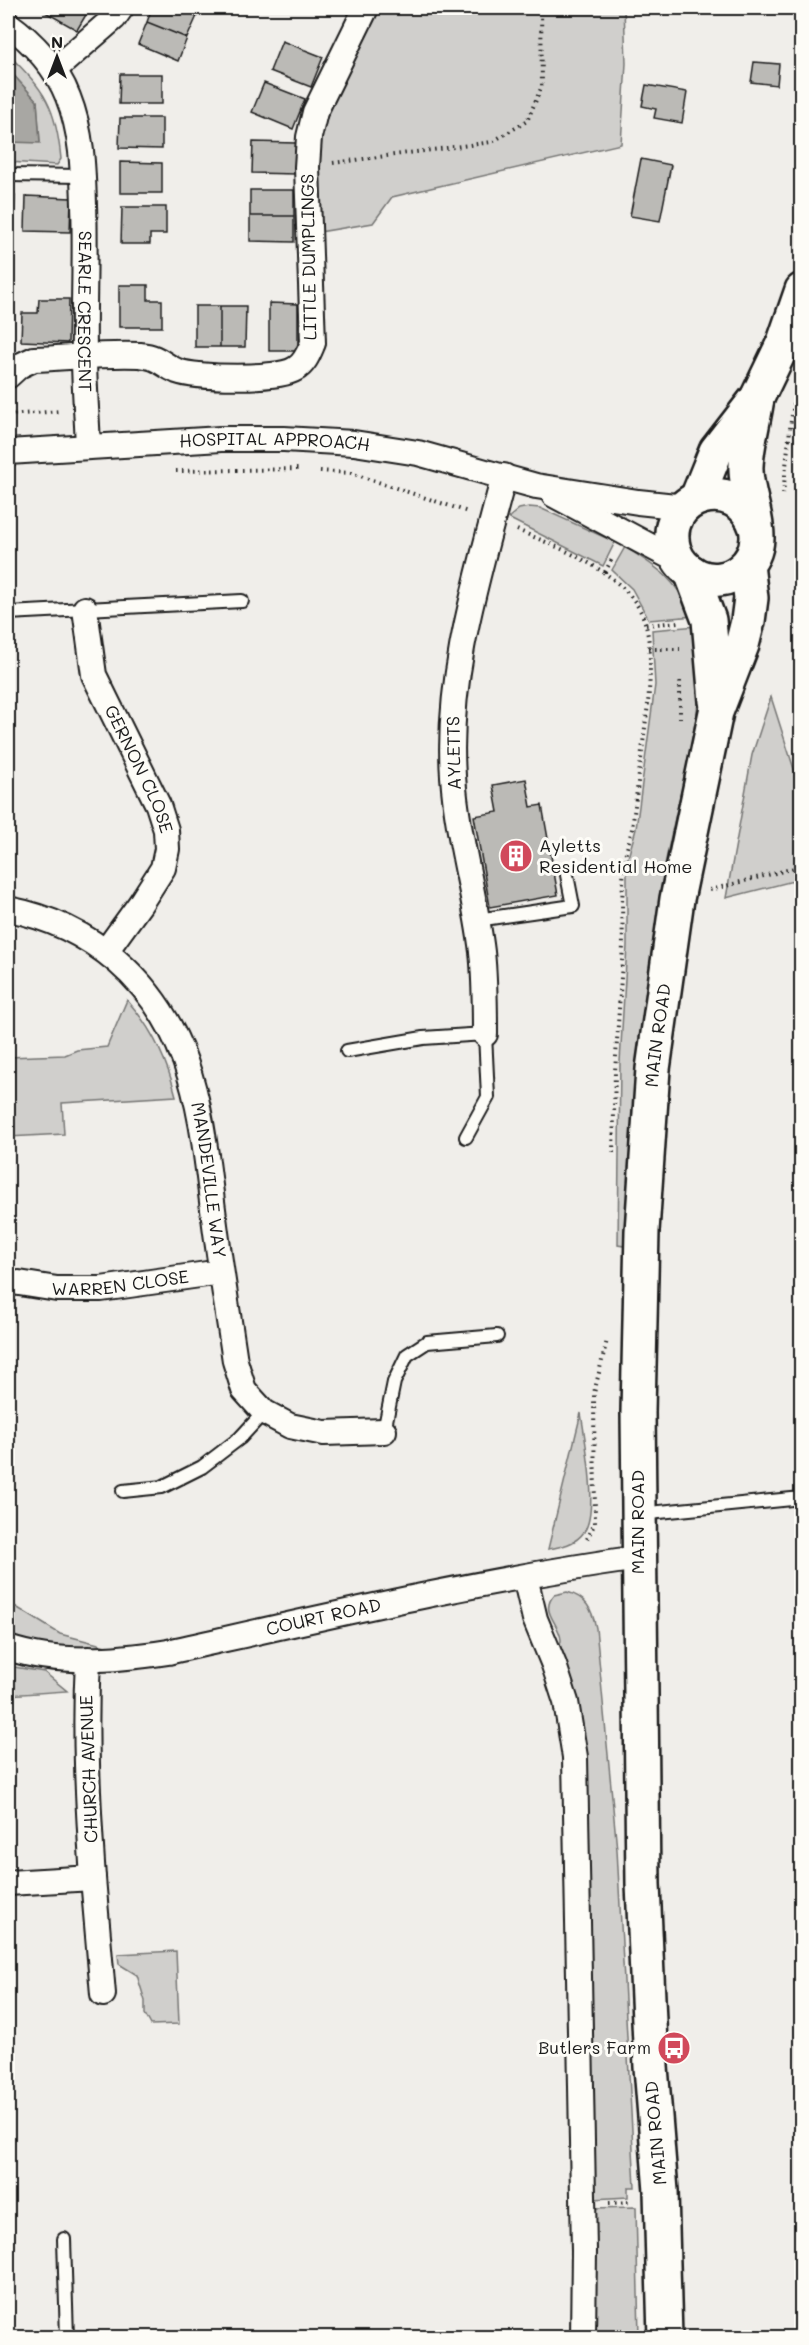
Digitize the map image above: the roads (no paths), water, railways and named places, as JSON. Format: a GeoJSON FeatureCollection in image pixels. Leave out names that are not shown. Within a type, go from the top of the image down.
{"type":"FeatureCollection","features":[{"type":"Feature","properties":{"kind":"main road","name":"MAIN ROAD"},"geometry":{"type":"LineString","coordinates":[[716,712],[709,620],[685,567],[675,552],[672,533],[678,514],[691,503],[716,451],[757,398],[784,342],[801,290]]}},
{"type":"Feature","properties":{"kind":"main road","name":"MAIN ROAD"},"geometry":{"type":"LineString","coordinates":[[665,2337],[661,2191],[645,1954],[638,1558],[642,1231],[653,1069],[677,899],[716,712],[742,645],[752,598],[747,565],[754,554],[757,541],[746,468],[757,398]]}},
{"type":"Feature","properties":{"kind":"main road"},"geometry":{"type":"LineString","coordinates":[[691,503],[706,495],[728,496],[747,509],[756,528]]}},
{"type":"Feature","properties":{"kind":"main road"},"geometry":{"type":"LineString","coordinates":[[685,567],[711,580],[733,575],[747,565]]}},
{"type":"Feature","properties":{"kind":"street"},"geometry":{"type":"LineString","coordinates":[[54,70],[106,25],[121,8]]}},
{"type":"Feature","properties":{"kind":"street","name":"LITTLE DUMPLINGS"},"geometry":{"type":"LineString","coordinates":[[8,376],[19,366],[34,359],[84,357],[157,358],[177,370],[195,375],[276,376],[296,369],[307,357],[313,343],[307,167],[309,137],[315,112],[366,8]]}},
{"type":"Feature","properties":{"kind":"street","name":"SEARLE CRESCENT"},"geometry":{"type":"LineString","coordinates":[[8,24],[36,49],[54,70],[68,97],[78,131],[83,176],[86,253],[84,357],[88,447]]}},
{"type":"Feature","properties":{"kind":"street","name":"HOSPITAL APPROACH"},"geometry":{"type":"LineString","coordinates":[[8,452],[221,439],[319,441],[418,453],[536,486],[638,502],[691,503]]}},
{"type":"Feature","properties":{"kind":"street","name":"AYLETTS"},"geometry":{"type":"LineString","coordinates":[[485,1034],[484,981],[477,920],[456,810],[452,736],[458,671],[466,629],[504,476]]}},
{"type":"Feature","properties":{"kind":"street","name":"HOSPITAL APPROACH"},"geometry":{"type":"LineString","coordinates":[[536,486],[685,567]]}},
{"type":"Feature","properties":{"kind":"street","name":"GERNON CLOSE"},"geometry":{"type":"LineString","coordinates":[[85,609],[94,675],[158,806],[166,830],[167,849],[163,868],[106,951]]}},
{"type":"Feature","properties":{"kind":"street","name":"MANDEVILLE WAY"},"geometry":{"type":"LineString","coordinates":[[8,909],[29,913],[71,930],[106,951],[126,968],[147,992],[170,1027],[185,1061],[204,1135],[221,1272],[235,1361],[244,1390],[264,1412],[290,1426],[324,1433],[384,1431]]}},
{"type":"Feature","properties":{"kind":"street","name":"WARREN CLOSE"},"geometry":{"type":"LineString","coordinates":[[11,1284],[57,1289],[101,1289],[221,1272]]}},
{"type":"Feature","properties":{"kind":"street","name":"COURT ROAD"},"geometry":{"type":"LineString","coordinates":[[8,1648],[46,1656],[124,1659],[168,1652],[437,1592],[566,1568],[638,1558]]}},
{"type":"Feature","properties":{"kind":"street"},"geometry":{"type":"LineString","coordinates":[[525,1577],[535,1619],[566,1702],[575,1757],[583,2203],[583,2337]]}},
{"type":"Feature","properties":{"kind":"street","name":"CHURCH AVENUE"},"geometry":{"type":"LineString","coordinates":[[88,1659],[85,1720],[87,1787],[103,1994]]}},
{"type":"Feature","properties":{"kind":"street"},"geometry":{"type":"LineString","coordinates":[[8,1883],[93,1878]]}},
{"type":"Feature","properties":{"kind":"lane"},"geometry":{"type":"LineString","coordinates":[[8,175],[83,176]]}},
{"type":"Feature","properties":{"kind":"lane"},"geometry":{"type":"LineString","coordinates":[[8,613],[242,601]]}},
{"type":"Feature","properties":{"kind":"lane"},"geometry":{"type":"LineString","coordinates":[[477,920],[573,906],[567,874]]}},
{"type":"Feature","properties":{"kind":"lane"},"geometry":{"type":"LineString","coordinates":[[347,1051],[423,1038],[485,1034],[488,1097],[466,1137]]}},
{"type":"Feature","properties":{"kind":"lane"},"geometry":{"type":"LineString","coordinates":[[384,1431],[393,1382],[407,1355],[427,1342],[497,1336]]}},
{"type":"Feature","properties":{"kind":"lane"},"geometry":{"type":"LineString","coordinates":[[123,1491],[162,1487],[202,1467],[240,1438],[264,1412]]}},
{"type":"Feature","properties":{"kind":"lane"},"geometry":{"type":"LineString","coordinates":[[638,1514],[801,1498]]}},
{"type":"Feature","properties":{"kind":"lane"},"geometry":{"type":"LineString","coordinates":[[64,2239],[67,2337]]}},
{"type":"Feature","properties":{"kind":"place","name":"Ayletts Residential Home"},"geometry":{"type":"Point","coordinates":[516,856]}},
{"type":"Feature","properties":{"kind":"place","name":"Butlers Farm"},"geometry":{"type":"Point","coordinates":[674,2048]}}]}
